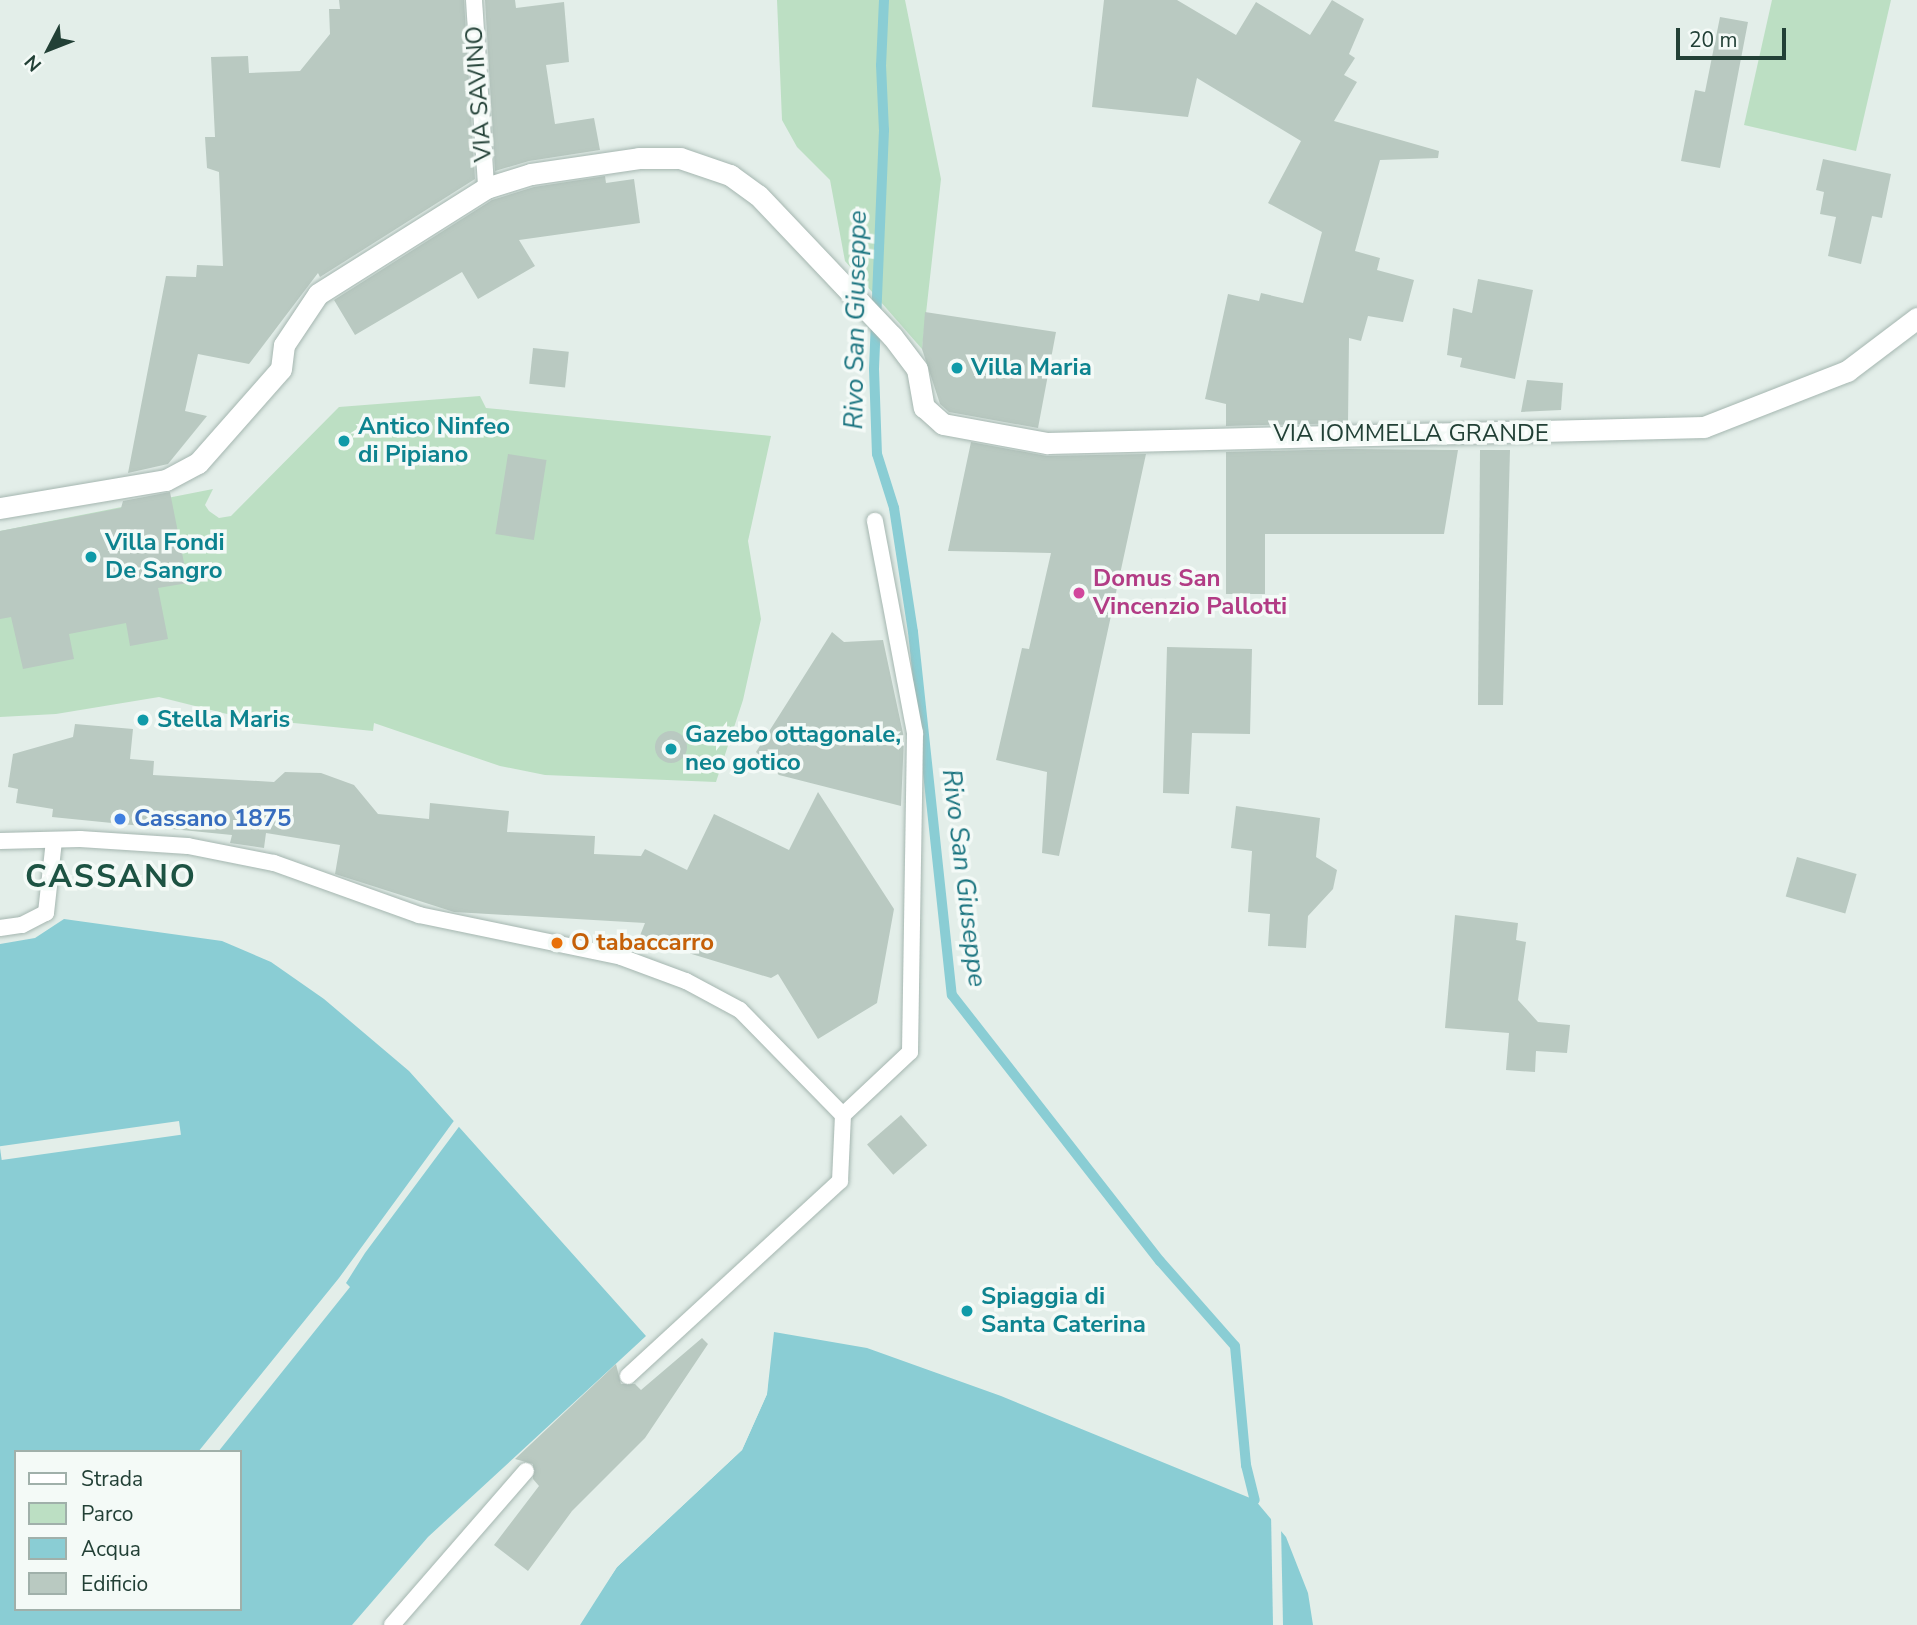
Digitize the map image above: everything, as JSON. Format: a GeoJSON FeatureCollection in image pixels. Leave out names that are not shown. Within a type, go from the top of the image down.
{"type":"FeatureCollection","features":[{"type":"Feature","properties":{"kind":"street","name":"VIA IOMMELLA GRANDE"},"geometry":{"type":"LineString","coordinates":[[486,188],[531,174],[639,158],[680,158],[730,176],[758,195],[825,262],[916,369],[924,407],[943,424],[1047,443],[1704,427],[1847,371],[1917,318]]}},
{"type":"Feature","properties":{"kind":"street"},"geometry":{"type":"LineString","coordinates":[[0,508],[166,480],[198,463],[281,369],[284,345],[318,294],[486,188]]}},
{"type":"Feature","properties":{"kind":"lane","name":"VIA SAVINO"},"geometry":{"type":"LineString","coordinates":[[474,0],[486,188]]}},
{"type":"Feature","properties":{"kind":"lane"},"geometry":{"type":"LineString","coordinates":[[628,1376],[840,1181],[843,1115],[910,1052],[915,733],[875,520]]}},
{"type":"Feature","properties":{"kind":"lane"},"geometry":{"type":"LineString","coordinates":[[0,841],[54,840],[188,846],[274,863],[419,915],[621,957],[686,981],[740,1010],[843,1115]]}},
{"type":"Feature","properties":{"kind":"lane"},"geometry":{"type":"LineString","coordinates":[[0,928],[22,925],[46,913],[54,840]]}},
{"type":"Feature","properties":{"kind":"lane"},"geometry":{"type":"LineString","coordinates":[[392,1625],[526,1471]]}},
{"type":"Feature","properties":{"kind":"green space"},"geometry":{"type":"Polygon","coordinates":[[[777,0],[905,0],[941,179],[922,349],[845,261],[830,180],[797,147],[782,120],[777,0]]]}},
{"type":"Feature","properties":{"kind":"green space"},"geometry":{"type":"Polygon","coordinates":[[[1772,0],[1891,0],[1856,151],[1744,125],[1772,0]]]}},
{"type":"Feature","properties":{"kind":"green space"},"geometry":{"type":"Polygon","coordinates":[[[480,396],[486,408],[771,436],[748,541],[761,619],[743,700],[716,782],[545,775],[500,766],[374,723],[373,731],[243,718],[159,697],[56,714],[0,717],[0,531],[213,489],[205,505],[209,511],[219,518],[231,516],[339,407],[480,396]]]}},
{"type":"Feature","properties":{"kind":"water"},"geometry":{"type":"Polygon","coordinates":[[[64,919],[222,941],[271,962],[324,999],[409,1071],[646,1336],[428,1537],[352,1625],[0,1625],[0,944],[35,938],[64,919]]]}},
{"type":"Feature","properties":{"kind":"water"},"geometry":{"type":"Polygon","coordinates":[[[774,1332],[867,1348],[1001,1396],[1255,1500],[1286,1537],[1308,1593],[1313,1625],[580,1625],[617,1567],[742,1450],[767,1394],[774,1332]]]}},
{"type":"Feature","properties":{"kind":"pier"},"geometry":{"type":"Polygon","coordinates":[[[456,1118],[461,1124],[365,1253],[346,1283],[350,1287],[220,1450],[200,1450],[339,1278],[456,1118]]]}},
{"type":"Feature","properties":{"kind":"pier"},"geometry":{"type":"Polygon","coordinates":[[[179,1121],[181,1135],[2,1160],[0,1146],[179,1121]]]}},
{"type":"Feature","properties":{"kind":"pier"},"geometry":{"type":"Polygon","coordinates":[[[768,1373],[767,1394],[742,1450],[617,1567],[577,1625],[614,1565],[739,1448],[764,1393],[768,1373]]]}},
{"type":"Feature","properties":{"kind":"pier"},"geometry":{"type":"Polygon","coordinates":[[[1271,1512],[1281,1525],[1283,1625],[1273,1625],[1271,1512]]]}},
{"type":"Feature","properties":{"kind":"building"},"geometry":{"type":"Polygon","coordinates":[[[339,0],[464,0],[475,179],[320,277],[318,273],[249,364],[198,354],[185,411],[207,416],[168,464],[128,473],[166,276],[196,277],[197,265],[223,266],[219,172],[207,168],[205,137],[215,137],[211,57],[248,56],[249,73],[300,71],[330,34],[329,9],[340,9],[339,0]]]}},
{"type":"Feature","properties":{"kind":"building"},"geometry":{"type":"Polygon","coordinates":[[[485,0],[515,0],[516,8],[564,2],[569,62],[546,65],[555,124],[594,118],[600,150],[529,161],[495,171],[485,0]]]}},
{"type":"Feature","properties":{"kind":"building"},"geometry":{"type":"Polygon","coordinates":[[[1104,0],[1177,0],[1236,35],[1256,2],[1310,35],[1332,0],[1364,19],[1349,54],[1355,58],[1344,75],[1357,82],[1334,121],[1439,151],[1438,158],[1380,160],[1355,251],[1380,258],[1377,270],[1414,280],[1403,322],[1368,316],[1361,341],[1349,338],[1348,423],[1226,426],[1226,404],[1205,399],[1228,294],[1259,301],[1261,293],[1303,303],[1322,232],[1268,203],[1301,141],[1197,78],[1188,117],[1092,107],[1104,0]]]}},
{"type":"Feature","properties":{"kind":"building"},"geometry":{"type":"Polygon","coordinates":[[[1720,17],[1748,22],[1720,168],[1681,161],[1695,90],[1705,92],[1720,17]]]}},
{"type":"Feature","properties":{"kind":"building"},"geometry":{"type":"Polygon","coordinates":[[[1823,159],[1891,174],[1882,218],[1872,216],[1861,264],[1828,256],[1836,217],[1820,214],[1824,192],[1816,190],[1823,159]]]}},
{"type":"Feature","properties":{"kind":"building"},"geometry":{"type":"Polygon","coordinates":[[[605,176],[606,183],[634,179],[640,223],[519,240],[535,266],[478,299],[462,272],[355,335],[334,300],[492,200],[534,187],[605,176]]]}},
{"type":"Feature","properties":{"kind":"building"},"geometry":{"type":"Polygon","coordinates":[[[1478,279],[1533,290],[1515,379],[1460,367],[1462,358],[1447,355],[1453,308],[1472,313],[1478,279]]]}},
{"type":"Feature","properties":{"kind":"building","name":"Villa Maria"},"geometry":{"type":"Polygon","coordinates":[[[925,312],[1056,332],[1038,428],[949,412],[940,404],[922,349],[925,312]]]}},
{"type":"Feature","properties":{"kind":"building"},"geometry":{"type":"Polygon","coordinates":[[[533,348],[569,352],[565,388],[529,384],[533,348]]]}},
{"type":"Feature","properties":{"kind":"building"},"geometry":{"type":"Polygon","coordinates":[[[1527,380],[1563,383],[1561,410],[1521,412],[1527,380]]]}},
{"type":"Feature","properties":{"kind":"building","name":"Domus San Vincenzio Pallotti"},"geometry":{"type":"Polygon","coordinates":[[[971,442],[1047,456],[1146,454],[1059,856],[1042,853],[1047,772],[996,760],[1022,648],[1029,649],[1051,553],[948,551],[971,442]]]}},
{"type":"Feature","properties":{"kind":"building"},"geometry":{"type":"Polygon","coordinates":[[[1458,450],[1444,534],[1265,534],[1265,594],[1226,594],[1226,452],[1458,450]]]}},
{"type":"Feature","properties":{"kind":"building"},"geometry":{"type":"Polygon","coordinates":[[[1480,450],[1510,450],[1503,705],[1478,705],[1480,450]]]}},
{"type":"Feature","properties":{"kind":"building"},"geometry":{"type":"Polygon","coordinates":[[[508,454],[547,460],[534,540],[495,534],[508,454]]]}},
{"type":"Feature","properties":{"kind":"building","name":"Villa Fondi De Sangro"},"geometry":{"type":"Polygon","coordinates":[[[170,492],[188,583],[158,588],[168,639],[130,646],[126,623],[69,634],[74,659],[23,669],[11,617],[0,619],[0,531],[121,508],[123,501],[170,492]]]}},
{"type":"Feature","properties":{"kind":"building"},"geometry":{"type":"Polygon","coordinates":[[[832,632],[844,642],[883,640],[904,738],[901,806],[779,775],[756,752],[832,632]]]}},
{"type":"Feature","properties":{"kind":"building"},"geometry":{"type":"Polygon","coordinates":[[[1167,647],[1252,649],[1250,734],[1192,733],[1189,794],[1163,793],[1167,647]]]}},
{"type":"Feature","properties":{"kind":"building"},"geometry":{"type":"Polygon","coordinates":[[[75,724],[133,729],[130,759],[154,761],[153,775],[274,782],[285,772],[321,773],[354,785],[378,814],[429,819],[430,803],[509,811],[507,832],[595,836],[594,854],[641,856],[645,849],[687,870],[714,814],[789,850],[818,792],[894,909],[877,1003],[818,1039],[778,974],[771,978],[639,938],[645,923],[454,912],[335,874],[340,845],[266,833],[264,848],[230,843],[232,835],[52,817],[53,809],[16,803],[18,789],[8,787],[13,754],[73,737],[75,724]]]}},
{"type":"Feature","properties":{"kind":"building","name":"Gazebo ottagonale, neo gotico"},"geometry":{"type":"Polygon","coordinates":[[[671,731],[682,736],[687,747],[682,758],[671,763],[660,758],[655,747],[660,736],[671,731]]]}},
{"type":"Feature","properties":{"kind":"building"},"geometry":{"type":"Polygon","coordinates":[[[1236,806],[1320,818],[1316,857],[1337,870],[1333,889],[1308,916],[1306,948],[1268,946],[1270,914],[1248,912],[1252,851],[1231,848],[1236,806]]]}},
{"type":"Feature","properties":{"kind":"building"},"geometry":{"type":"Polygon","coordinates":[[[1797,857],[1857,874],[1845,914],[1786,896],[1797,857]]]}},
{"type":"Feature","properties":{"kind":"building"},"geometry":{"type":"Polygon","coordinates":[[[1455,915],[1518,923],[1516,940],[1526,942],[1518,1000],[1538,1022],[1570,1025],[1567,1053],[1536,1051],[1535,1072],[1506,1070],[1509,1033],[1445,1028],[1455,915]]]}},
{"type":"Feature","properties":{"kind":"building"},"geometry":{"type":"Polygon","coordinates":[[[901,1115],[927,1145],[893,1175],[867,1145],[901,1115]]]}},
{"type":"Feature","properties":{"kind":"building"},"geometry":{"type":"Polygon","coordinates":[[[702,1338],[708,1344],[645,1438],[572,1511],[528,1571],[494,1545],[539,1486],[533,1479],[533,1464],[515,1459],[616,1364],[621,1384],[635,1384],[641,1390],[702,1338]]]}},
{"type":"Feature","properties":{"kind":"waterway","name":"Rivo San Giuseppe"},"geometry":{"type":"LineString","coordinates":[[884,0],[881,65],[884,130],[874,369],[877,454],[894,508],[913,632],[952,995],[1160,1261],[1235,1346],[1246,1465],[1255,1500]]}},
{"type":"Feature","properties":{"kind":"place","name":"Villa Maria"},"geometry":{"type":"Point","coordinates":[957,368]}},
{"type":"Feature","properties":{"kind":"place","name":"Antico Ninfeo di Pipiano"},"geometry":{"type":"Point","coordinates":[344,441]}},
{"type":"Feature","properties":{"kind":"place","name":"Villa Fondi De Sangro"},"geometry":{"type":"Point","coordinates":[91,557]}},
{"type":"Feature","properties":{"kind":"place","name":"Domus San Vincenzio Pallotti"},"geometry":{"type":"Point","coordinates":[1079,593]}},
{"type":"Feature","properties":{"kind":"place","name":"Stella Maris"},"geometry":{"type":"Point","coordinates":[143,720]}},
{"type":"Feature","properties":{"kind":"place","name":"Gazebo ottagonale, neo gotico"},"geometry":{"type":"Point","coordinates":[671,749]}},
{"type":"Feature","properties":{"kind":"place","name":"Cassano 1875"},"geometry":{"type":"Point","coordinates":[120,819]}},
{"type":"Feature","properties":{"kind":"place","name":"O tabaccarro"},"geometry":{"type":"Point","coordinates":[557,943]}},
{"type":"Feature","properties":{"kind":"place","name":"Spiaggia di Santa Caterina"},"geometry":{"type":"Point","coordinates":[967,1311]}},
{"type":"Feature","properties":{"kind":"district","name":"CASSANO"},"geometry":{"type":"Point","coordinates":[111,877]}}]}
